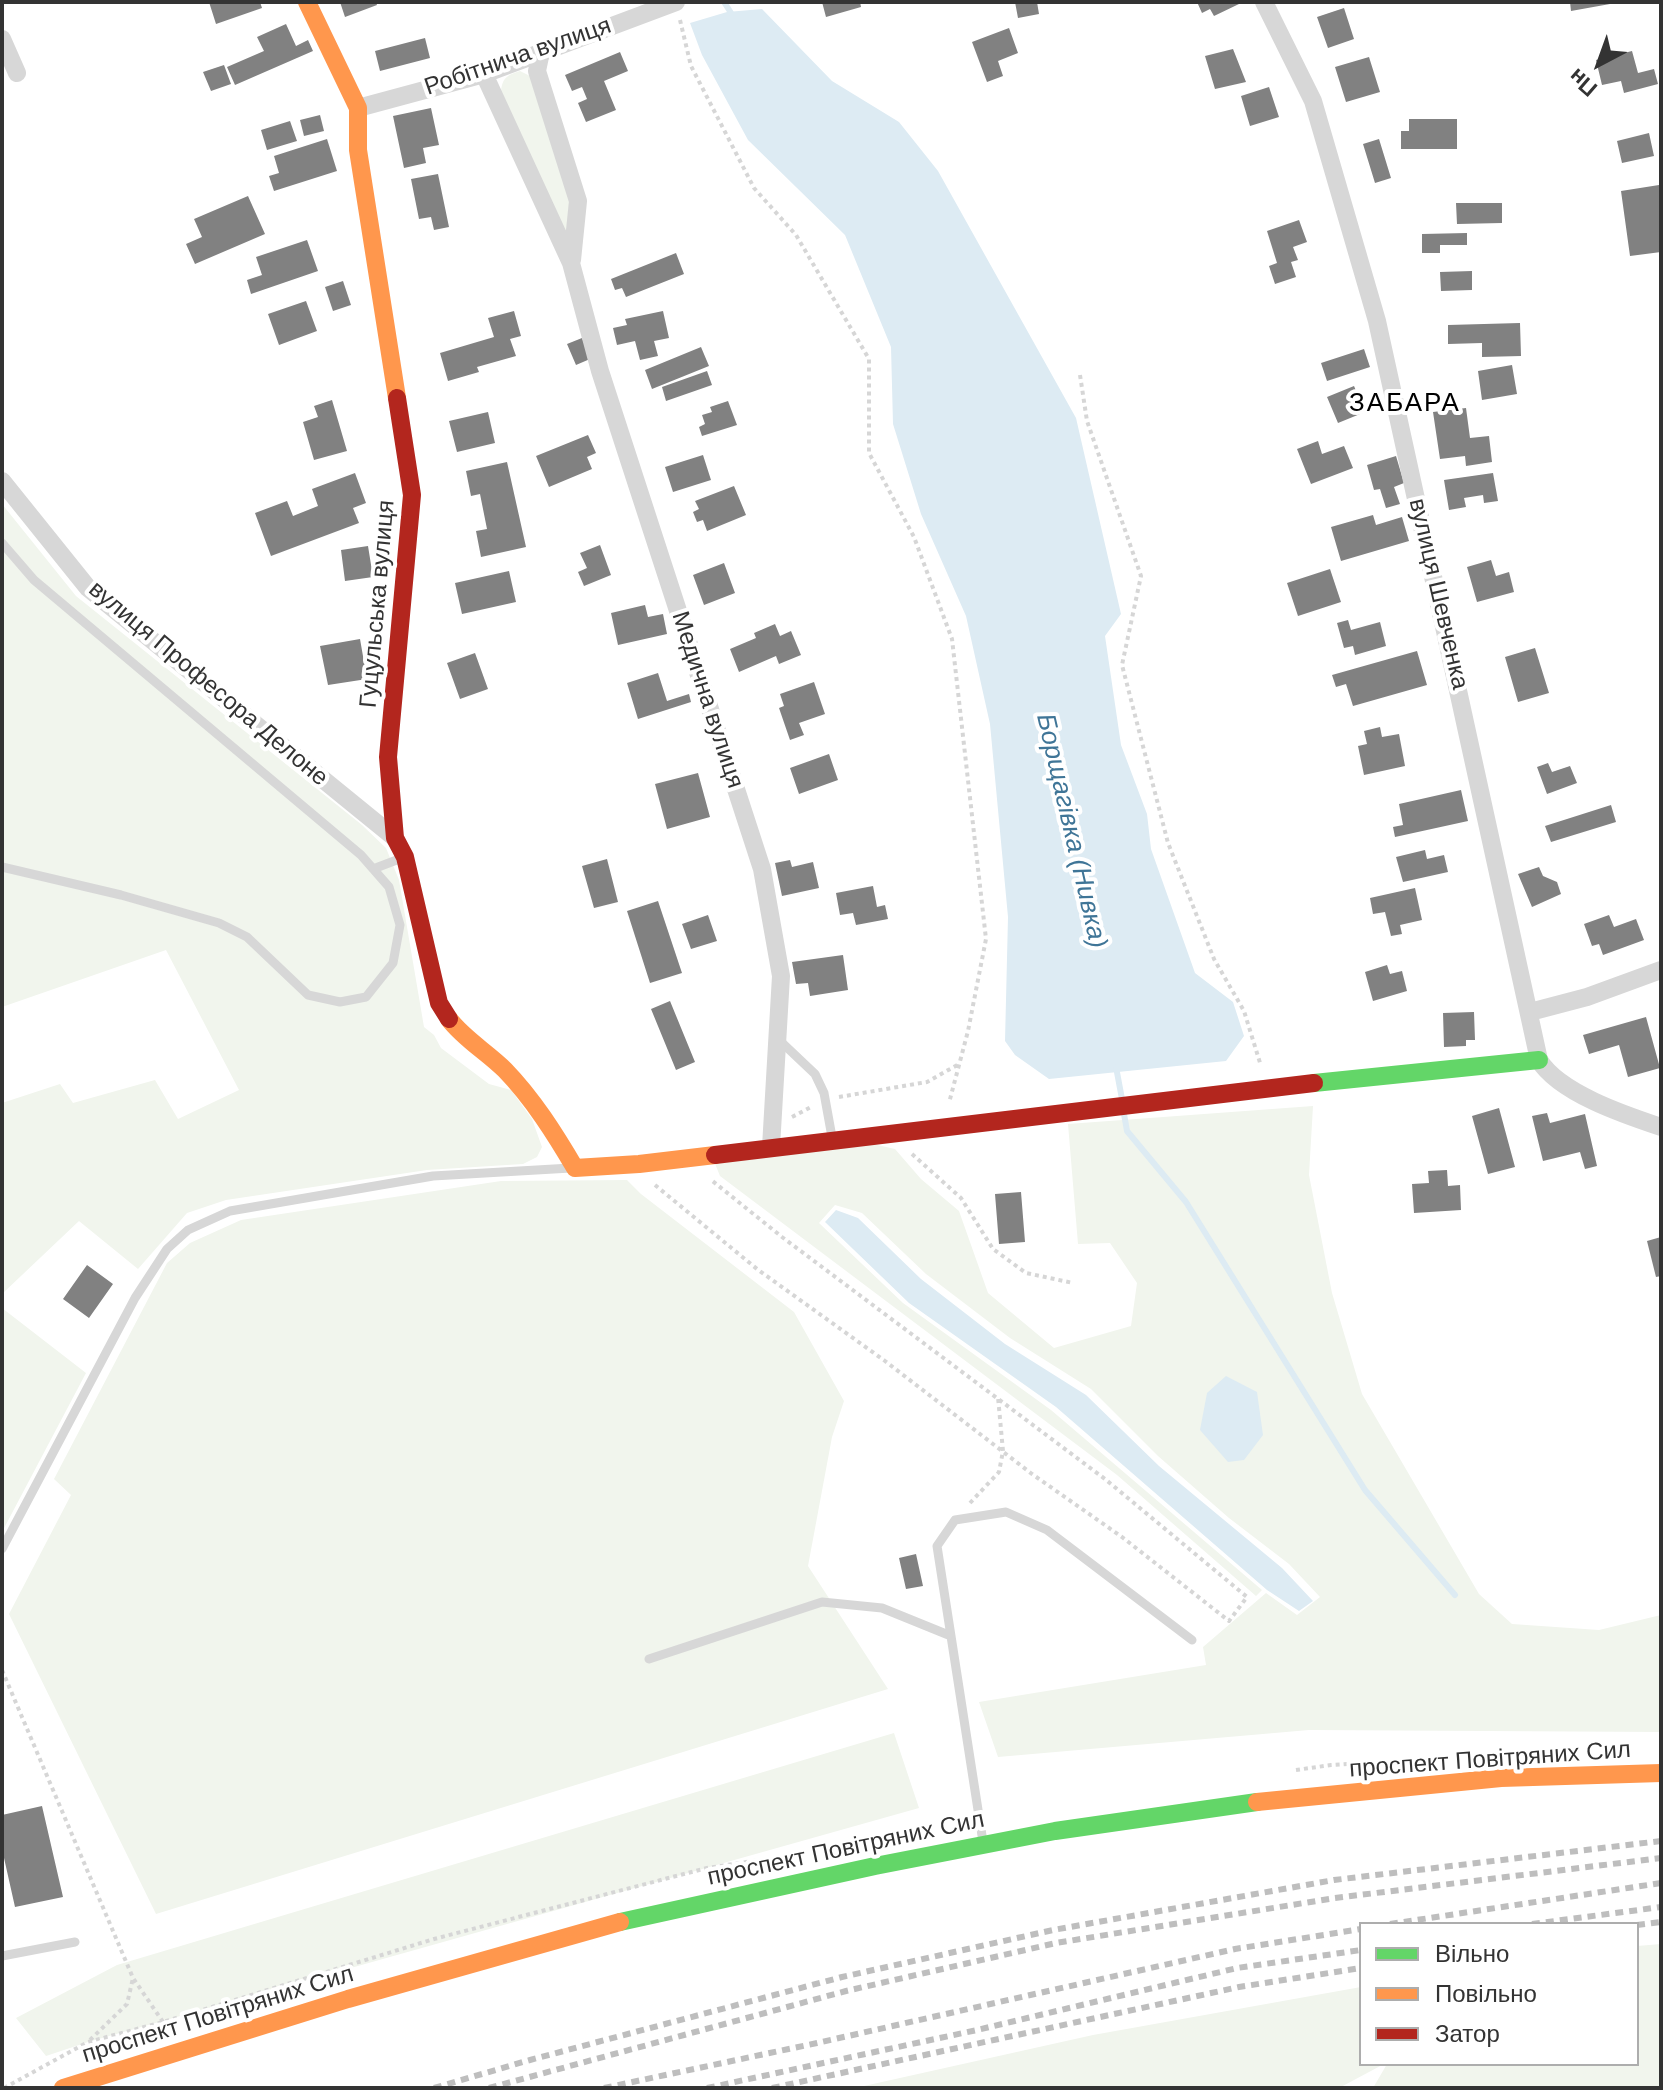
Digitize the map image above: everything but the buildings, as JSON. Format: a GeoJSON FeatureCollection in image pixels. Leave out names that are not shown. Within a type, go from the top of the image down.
{"type":"FeatureCollection","features":[{"type":"Feature","properties":{"kind":"street","name":"Гуцульська вулиця"},"geometry":{"type":"LineString","coordinates":[[307,2],[358,108],[358,150],[412,495],[388,757],[395,838],[405,857],[439,1003],[448,1020],[463,1038],[504,1069],[555,1135],[575,1168]]}},
{"type":"Feature","properties":{"kind":"street","name":"Робітнича вулиця"},"geometry":{"type":"LineString","coordinates":[[358,108],[484,74],[676,2]]}},
{"type":"Feature","properties":{"kind":"street","name":"вулиця Шевченка"},"geometry":{"type":"LineString","coordinates":[[1264,2],[1313,101],[1377,321],[1539,1060]]}},
{"type":"Feature","properties":{"kind":"street"},"geometry":{"type":"LineString","coordinates":[[2,39],[17,73]]}},
{"type":"Feature","properties":{"kind":"street","name":"Медична вулиця"},"geometry":{"type":"LineString","coordinates":[[541,52],[537,71],[550,121],[578,201],[571,263]]}},
{"type":"Feature","properties":{"kind":"street","name":"Медична вулиця"},"geometry":{"type":"LineString","coordinates":[[484,74],[571,263],[600,371],[762,869],[781,976],[772,1138]]}},
{"type":"Feature","properties":{"kind":"street","name":"вулиця Професора Делоне"},"geometry":{"type":"LineString","coordinates":[[2,481],[88,588],[395,838]]}},
{"type":"Feature","properties":{"kind":"street"},"geometry":{"type":"LineString","coordinates":[[1530,1012],[1587,997],[1661,970]]}},
{"type":"Feature","properties":{"kind":"street"},"geometry":{"type":"LineString","coordinates":[[575,1168],[698,1156],[772,1138],[833,1140],[1267,1088],[1539,1060],[1547,1074],[1578,1094],[1661,1127]]}},
{"type":"Feature","properties":{"kind":"street","name":"проспект Повітряних Сил"},"geometry":{"type":"LineString","coordinates":[[63,2088],[348,1999],[641,1916],[1055,1831],[1271,1800],[1501,1778],[1661,1773]]}},
{"type":"Feature","properties":{"kind":"lane"},"geometry":{"type":"LineString","coordinates":[[2,543],[34,580],[361,855],[389,887],[400,925],[393,963],[366,997],[340,1002],[308,995],[247,937],[219,923],[121,895],[2,867]]}},
{"type":"Feature","properties":{"kind":"lane"},"geometry":{"type":"LineString","coordinates":[[373,869],[405,857]]}},
{"type":"Feature","properties":{"kind":"lane"},"geometry":{"type":"LineString","coordinates":[[777,1038],[815,1074],[825,1100],[833,1140]]}},
{"type":"Feature","properties":{"kind":"lane"},"geometry":{"type":"LineString","coordinates":[[2,1549],[135,1298],[167,1249],[188,1230],[230,1211],[433,1176],[575,1168]]}},
{"type":"Feature","properties":{"kind":"lane"},"geometry":{"type":"LineString","coordinates":[[984,1845],[937,1546],[955,1520],[1006,1512],[1047,1530],[1192,1640]]}},
{"type":"Feature","properties":{"kind":"lane"},"geometry":{"type":"LineString","coordinates":[[649,1659],[822,1602],[882,1608],[951,1636]]}},
{"type":"Feature","properties":{"kind":"lane"},"geometry":{"type":"LineString","coordinates":[[2,1956],[75,1942]]}},
{"type":"Feature","properties":{"kind":"path"},"geometry":{"type":"LineString","coordinates":[[676,2],[691,66],[754,188],[796,235],[869,359],[869,453],[914,537],[952,639],[986,939],[942,1128]]}},
{"type":"Feature","properties":{"kind":"path"},"geometry":{"type":"LineString","coordinates":[[1080,375],[1087,421],[1141,576],[1122,665],[1164,828],[1214,959],[1244,1011],[1267,1088]]}},
{"type":"Feature","properties":{"kind":"path"},"geometry":{"type":"LineString","coordinates":[[772,1138],[825,1100],[927,1082],[959,1064]]}},
{"type":"Feature","properties":{"kind":"path"},"geometry":{"type":"LineString","coordinates":[[889,1134],[961,1198],[993,1249],[1026,1273],[1073,1283]]}},
{"type":"Feature","properties":{"kind":"path"},"geometry":{"type":"LineString","coordinates":[[639,1164],[649,1179],[679,1206],[757,1269],[1122,1537],[1229,1621],[1247,1597],[1105,1479],[782,1237],[710,1179],[698,1156]]}},
{"type":"Feature","properties":{"kind":"path"},"geometry":{"type":"LineString","coordinates":[[955,1520],[999,1472],[1003,1451],[998,1397]]}},
{"type":"Feature","properties":{"kind":"path"},"geometry":{"type":"LineString","coordinates":[[2,1670],[133,1978],[163,2022]]}},
{"type":"Feature","properties":{"kind":"path"},"geometry":{"type":"LineString","coordinates":[[88,2042],[127,2004],[133,1978]]}},
{"type":"Feature","properties":{"kind":"shaded area"},"geometry":{"type":"Polygon","coordinates":[[[520,71],[532,77],[573,202],[569,239],[501,92],[506,78],[520,71]]]}},
{"type":"Feature","properties":{"kind":"shaded area"},"geometry":{"type":"Polygon","coordinates":[[[2,504],[76,596],[362,825],[386,848],[399,880],[424,1027],[434,1035],[441,1048],[489,1084],[511,1090],[532,1119],[542,1147],[537,1157],[523,1164],[427,1170],[226,1200],[187,1213],[138,1269],[79,1221],[2,1294],[2,1103],[60,1084],[73,1103],[155,1080],[178,1119],[239,1090],[166,950],[2,1007],[2,504]]]}},
{"type":"Feature","properties":{"kind":"shaded area"},"geometry":{"type":"Polygon","coordinates":[[[1313,1106],[1309,1175],[1332,1293],[1362,1394],[1479,1594],[1512,1624],[1599,1630],[1661,1615],[1661,1732],[1309,1730],[998,1757],[979,1702],[1206,1665],[1203,1647],[1266,1593],[1297,1615],[1320,1597],[1289,1564],[1229,1518],[1158,1456],[1091,1389],[1010,1338],[926,1274],[862,1213],[835,1205],[819,1223],[903,1303],[1051,1410],[1262,1590],[1256,1596],[1117,1475],[720,1176],[714,1161],[873,1144],[895,1149],[921,1179],[959,1211],[988,1293],[1054,1348],[1131,1326],[1137,1283],[1110,1243],[1078,1244],[1068,1124],[1313,1106]]]}},
{"type":"Feature","properties":{"kind":"shaded area"},"geometry":{"type":"Polygon","coordinates":[[[627,1180],[794,1312],[844,1401],[832,1437],[808,1566],[888,1689],[156,1914],[9,1614],[71,1495],[54,1479],[167,1263],[190,1243],[241,1220],[501,1181],[627,1180]]]}},
{"type":"Feature","properties":{"kind":"shaded area"},"geometry":{"type":"Polygon","coordinates":[[[2,1308],[86,1373],[2,1532],[2,1308]]]}},
{"type":"Feature","properties":{"kind":"shaded area"},"geometry":{"type":"Polygon","coordinates":[[[894,1733],[919,1808],[46,2056],[16,2018],[117,1965],[894,1733]]]}},
{"type":"Feature","properties":{"kind":"shaded area"},"geometry":{"type":"Polygon","coordinates":[[[1661,1944],[1661,2088],[1373,2088],[1386,2066],[1639,2066],[1639,1946],[1661,1944]]]}},
{"type":"Feature","properties":{"kind":"shaded area"},"geometry":{"type":"Polygon","coordinates":[[[1359,1987],[1359,2066],[1380,2066],[1339,2088],[855,2088],[1093,2035],[1359,1987]]]}},
{"type":"Feature","properties":{"kind":"water"},"geometry":{"type":"Polygon","coordinates":[[[762,9],[832,81],[899,122],[938,171],[1076,418],[1121,614],[1105,636],[1121,745],[1147,814],[1151,849],[1195,973],[1233,1002],[1244,1036],[1226,1061],[1049,1079],[1015,1055],[1005,1041],[1008,917],[990,724],[966,616],[921,514],[893,424],[891,347],[845,235],[748,140],[702,55],[690,23],[727,12],[762,9]]]}},
{"type":"Feature","properties":{"kind":"water"},"geometry":{"type":"Polygon","coordinates":[[[836,1210],[858,1218],[921,1279],[1005,1344],[1086,1395],[1159,1466],[1282,1568],[1313,1601],[1299,1611],[1267,1590],[1056,1407],[909,1303],[825,1222],[836,1210]]]}},
{"type":"Feature","properties":{"kind":"water"},"geometry":{"type":"Polygon","coordinates":[[[1226,1376],[1257,1392],[1263,1435],[1244,1460],[1228,1462],[1200,1430],[1207,1393],[1226,1376]]]}},
{"type":"Feature","properties":{"kind":"waterway","name":"Борщагівка (Нивка)"},"geometry":{"type":"LineString","coordinates":[[724,2],[733,16]]}},
{"type":"Feature","properties":{"kind":"waterway","name":"Борщагівка (Нивка)"},"geometry":{"type":"LineString","coordinates":[[1116,1067],[1122,1099]]}},
{"type":"Feature","properties":{"kind":"waterway","name":"Борщагівка (Нивка)"},"geometry":{"type":"LineString","coordinates":[[1124,1114],[1127,1131],[1186,1202],[1365,1490],[1455,1595]]}},
{"type":"Feature","properties":{"kind":"railway"},"geometry":{"type":"LineString","coordinates":[[434,2088],[842,1977],[1053,1930],[1334,1880],[1661,1841]]}},
{"type":"Feature","properties":{"kind":"railway"},"geometry":{"type":"LineString","coordinates":[[489,2088],[846,1991],[1056,1943],[1335,1898],[1661,1858]]}},
{"type":"Feature","properties":{"kind":"railway"},"geometry":{"type":"LineString","coordinates":[[1403,1922],[1661,1883]]}},
{"type":"Feature","properties":{"kind":"railway"},"geometry":{"type":"LineString","coordinates":[[1547,1922],[1661,1907]]}},
{"type":"Feature","properties":{"kind":"railway"},"geometry":{"type":"LineString","coordinates":[[1639,1925],[1661,1922]]}},
{"type":"Feature","properties":{"kind":"railway"},"geometry":{"type":"LineString","coordinates":[[604,2088],[1235,1949],[1359,1929]]}},
{"type":"Feature","properties":{"kind":"railway"},"geometry":{"type":"LineString","coordinates":[[707,2088],[977,2030],[1237,1968],[1359,1950]]}},
{"type":"Feature","properties":{"kind":"railway"},"geometry":{"type":"LineString","coordinates":[[772,2088],[1239,1987],[1359,1968]]}},
{"type":"Feature","properties":{"kind":"traffic: fast"},"geometry":{"type":"LineString","coordinates":[[1314,1083],[1539,1060]]}},
{"type":"Feature","properties":{"kind":"traffic: fast"},"geometry":{"type":"LineString","coordinates":[[620,1922],[875,1866],[1055,1831],[1257,1802]]}},
{"type":"Feature","properties":{"kind":"traffic: slow"},"geometry":{"type":"LineString","coordinates":[[307,2],[358,108],[358,150],[397,398]]}},
{"type":"Feature","properties":{"kind":"traffic: slow"},"geometry":{"type":"LineString","coordinates":[[449,1019],[515,1081],[543,1117],[575,1168],[715,1155]]}},
{"type":"Feature","properties":{"kind":"traffic: slow"},"geometry":{"type":"LineString","coordinates":[[1257,1802],[1501,1778],[1661,1773]]}},
{"type":"Feature","properties":{"kind":"traffic: slow"},"geometry":{"type":"LineString","coordinates":[[63,2088],[348,1999],[620,1922]]}},
{"type":"Feature","properties":{"kind":"traffic: jam"},"geometry":{"type":"LineString","coordinates":[[397,398],[412,495],[388,757],[395,838],[405,857],[439,1003],[449,1019]]}},
{"type":"Feature","properties":{"kind":"traffic: jam"},"geometry":{"type":"LineString","coordinates":[[715,1155],[1314,1083]]}},
{"type":"Feature","properties":{"kind":"district","name":"ЗАБАРА"},"geometry":{"type":"Point","coordinates":[1405,404]}}]}
